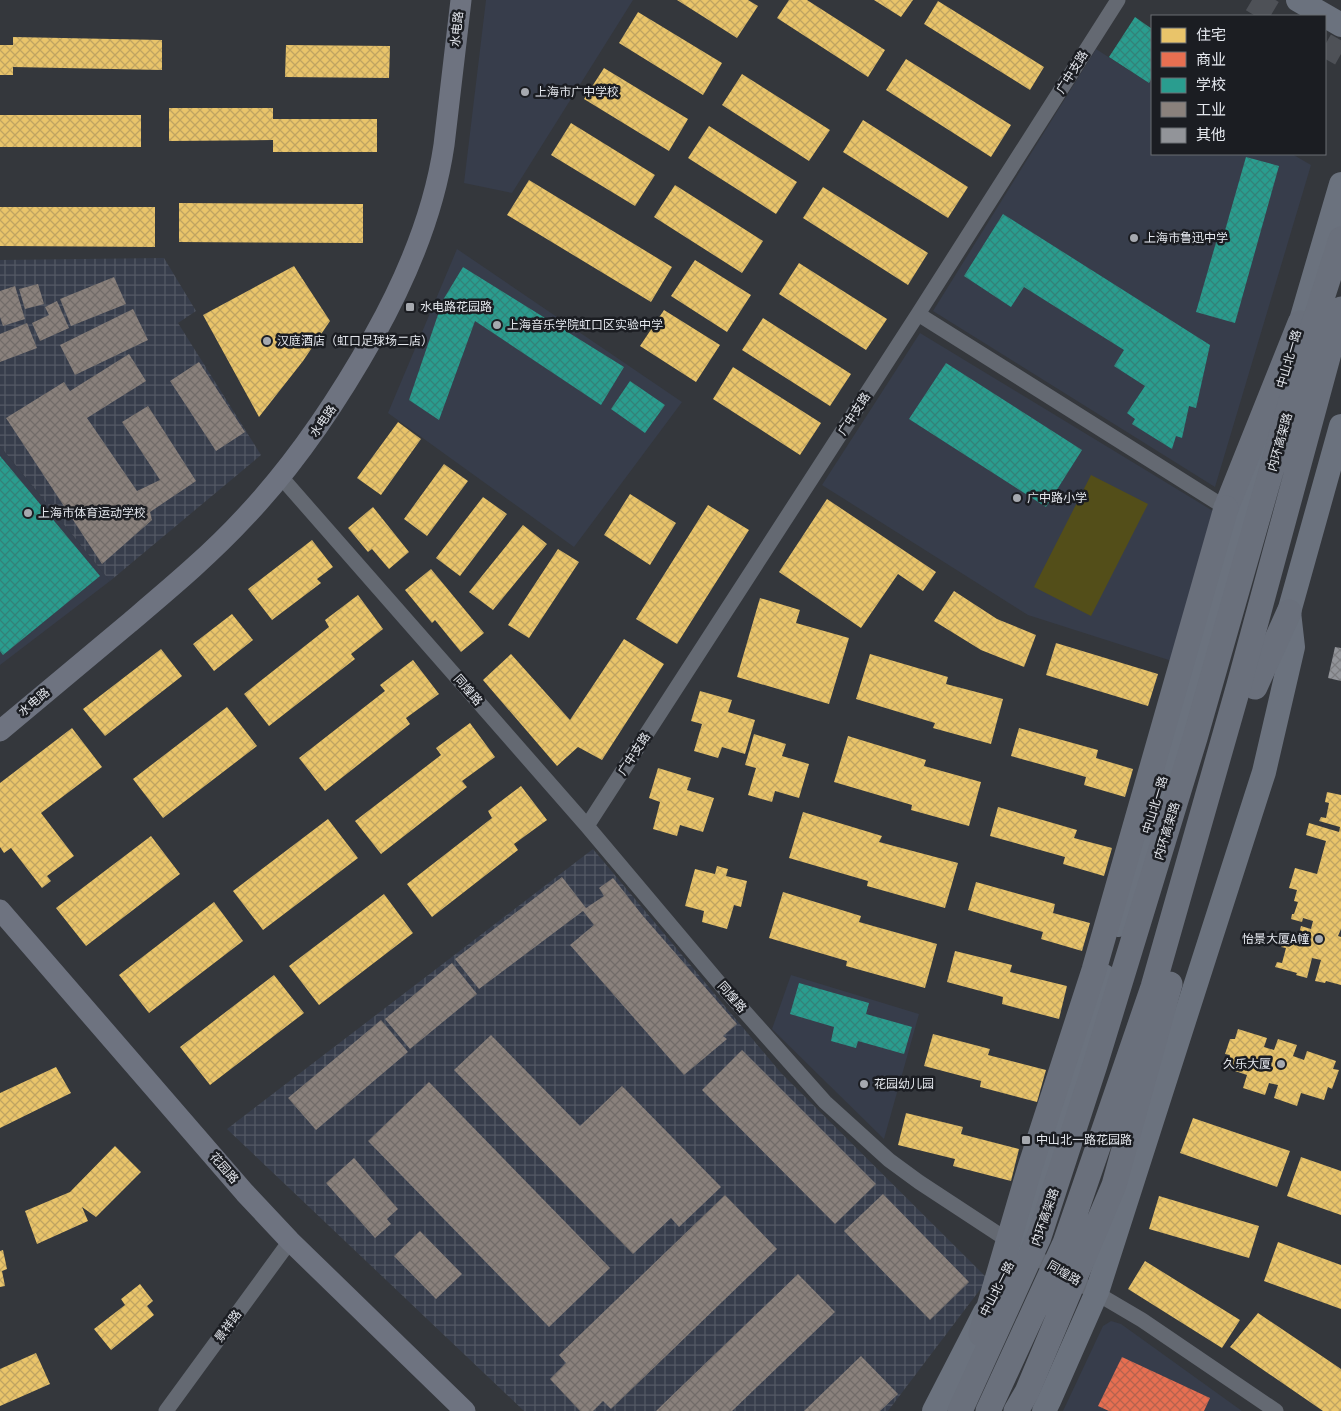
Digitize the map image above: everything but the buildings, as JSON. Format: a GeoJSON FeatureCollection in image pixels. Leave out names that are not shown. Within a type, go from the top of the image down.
{"type":"FeatureCollection","features":[{"type":"Feature","properties":{"kind":"highway","name":"内环高架路"},"geometry":{"type":"LineString","coordinates":[[959,1411],[1039,1237],[1095,1065],[1195,738],[1307,345],[1341,239]]}},
{"type":"Feature","properties":{"kind":"highway","name":"内环高架路"},"geometry":{"type":"LineString","coordinates":[[988,1411],[1065,1243],[1153,987],[1242,675],[1341,309]]}},
{"type":"Feature","properties":{"kind":"highway"},"geometry":{"type":"LineString","coordinates":[[959,1411],[1030,1167],[1094,970],[1226,508],[1300,323]]}},
{"type":"Feature","properties":{"kind":"highway"},"geometry":{"type":"LineString","coordinates":[[1016,1411],[1027,1392],[1114,1185],[1254,687],[1289,612]]}},
{"type":"Feature","properties":{"kind":"main road","name":"水电路"},"geometry":{"type":"LineString","coordinates":[[0,731],[211,552],[246,517],[281,477],[332,408],[393,302],[430,210],[443,153],[461,0]]}},
{"type":"Feature","properties":{"kind":"main road"},"geometry":{"type":"LineString","coordinates":[[1298,0],[1324,15]]}},
{"type":"Feature","properties":{"kind":"main road"},"geometry":{"type":"LineString","coordinates":[[1326,16],[1341,25]]}},
{"type":"Feature","properties":{"kind":"main road","name":"中山北一路"},"geometry":{"type":"LineString","coordinates":[[934,1411],[1018,1247],[1053,1147],[1341,184]]}},
{"type":"Feature","properties":{"kind":"main road"},"geometry":{"type":"LineString","coordinates":[[1044,1411],[1097,1292],[1264,772],[1293,647],[1289,612],[1341,426]]}},
{"type":"Feature","properties":{"kind":"main road","name":"花园路"},"geometry":{"type":"LineString","coordinates":[[0,910],[238,1185],[290,1241],[465,1411]]}},
{"type":"Feature","properties":{"kind":"street","name":"广中支路"},"geometry":{"type":"LineString","coordinates":[[587,826],[918,314],[1118,0]]}},
{"type":"Feature","properties":{"kind":"street"},"geometry":{"type":"LineString","coordinates":[[918,314],[1226,508]]}},
{"type":"Feature","properties":{"kind":"street","name":"同煌路"},"geometry":{"type":"LineString","coordinates":[[281,477],[587,826],[721,985],[825,1102],[889,1160],[911,1177],[1018,1247],[1142,1320],[1276,1411]]}},
{"type":"Feature","properties":{"kind":"street","name":"景祥路"},"geometry":{"type":"LineString","coordinates":[[166,1411],[290,1241]]}},
{"type":"Feature","properties":{"kind":"shaded area","name":"上海市广中学校"},"geometry":{"type":"Polygon","coordinates":[[[486,0],[633,0],[512,193],[464,183],[486,0]]]}},
{"type":"Feature","properties":{"kind":"shaded area","name":"上海市鲁迅中学"},"geometry":{"type":"Polygon","coordinates":[[[1096,49],[1149,83],[1151,80],[1151,155],[1294,155],[1311,165],[1215,487],[933,311],[1096,49]]]}},
{"type":"Feature","properties":{"kind":"shaded area","name":"上海音乐学院虹口区实验中学"},"geometry":{"type":"Polygon","coordinates":[[[457,249],[682,402],[574,547],[388,413],[457,249]]]}},
{"type":"Feature","properties":{"kind":"shaded area"},"geometry":{"type":"Polygon","coordinates":[[[164,258],[196,311],[178,323],[261,455],[110,581],[0,446],[0,260],[164,258]]]}},
{"type":"Feature","properties":{"kind":"shaded area","name":"广中路小学"},"geometry":{"type":"Polygon","coordinates":[[[920,333],[1213,511],[1172,661],[1028,615],[822,485],[920,333]]]}},
{"type":"Feature","properties":{"kind":"shaded area","name":"上海市体育运动学校"},"geometry":{"type":"Polygon","coordinates":[[[0,446],[110,581],[0,665],[0,446]]]}},
{"type":"Feature","properties":{"kind":"shaded area"},"geometry":{"type":"Polygon","coordinates":[[[1091,475],[1148,504],[1091,616],[1034,587],[1091,475]]]}},
{"type":"Feature","properties":{"kind":"shaded area"},"geometry":{"type":"Polygon","coordinates":[[[593,849],[781,1073],[988,1279],[888,1411],[524,1411],[227,1129],[593,849]]]}},
{"type":"Feature","properties":{"kind":"shaded area","name":"花园幼儿园"},"geometry":{"type":"Polygon","coordinates":[[[791,975],[919,1014],[884,1139],[772,1029],[791,975]]]}},
{"type":"Feature","properties":{"kind":"shaded area"},"geometry":{"type":"Polygon","coordinates":[[[1111,1321],[1121,1324],[1242,1411],[1063,1411],[1103,1326],[1111,1321]]]}},
{"type":"Feature","properties":{"kind":"tunnel"},"geometry":{"type":"LineString","coordinates":[[1252,0],[1277,15]]}},
{"type":"Feature","properties":{"kind":"tunnel"},"geometry":{"type":"LineString","coordinates":[[1326,46],[1341,54]]}},
{"type":"Feature","properties":{"kind":"place","name":"上海市广中学校"},"geometry":{"type":"Point","coordinates":[525,92]}},
{"type":"Feature","properties":{"kind":"place","name":"上海市鲁迅中学"},"geometry":{"type":"Point","coordinates":[1134,238]}},
{"type":"Feature","properties":{"kind":"place","name":"水电路花园路"},"geometry":{"type":"Point","coordinates":[410,307]}},
{"type":"Feature","properties":{"kind":"place","name":"上海音乐学院虹口区实验中学"},"geometry":{"type":"Point","coordinates":[497,325]}},
{"type":"Feature","properties":{"kind":"place","name":"汉庭酒店（虹口足球场二店）"},"geometry":{"type":"Point","coordinates":[267,341]}},
{"type":"Feature","properties":{"kind":"place","name":"广中路小学"},"geometry":{"type":"Point","coordinates":[1017,498]}},
{"type":"Feature","properties":{"kind":"place","name":"上海市体育运动学校"},"geometry":{"type":"Point","coordinates":[28,513]}},
{"type":"Feature","properties":{"kind":"place","name":"怡景大厦A幢"},"geometry":{"type":"Point","coordinates":[1319,939]}},
{"type":"Feature","properties":{"kind":"place","name":"久乐大厦"},"geometry":{"type":"Point","coordinates":[1281,1064]}},
{"type":"Feature","properties":{"kind":"place","name":"花园幼儿园"},"geometry":{"type":"Point","coordinates":[864,1084]}},
{"type":"Feature","properties":{"kind":"place","name":"中山北一路花园路"},"geometry":{"type":"Point","coordinates":[1026,1140]}}]}
